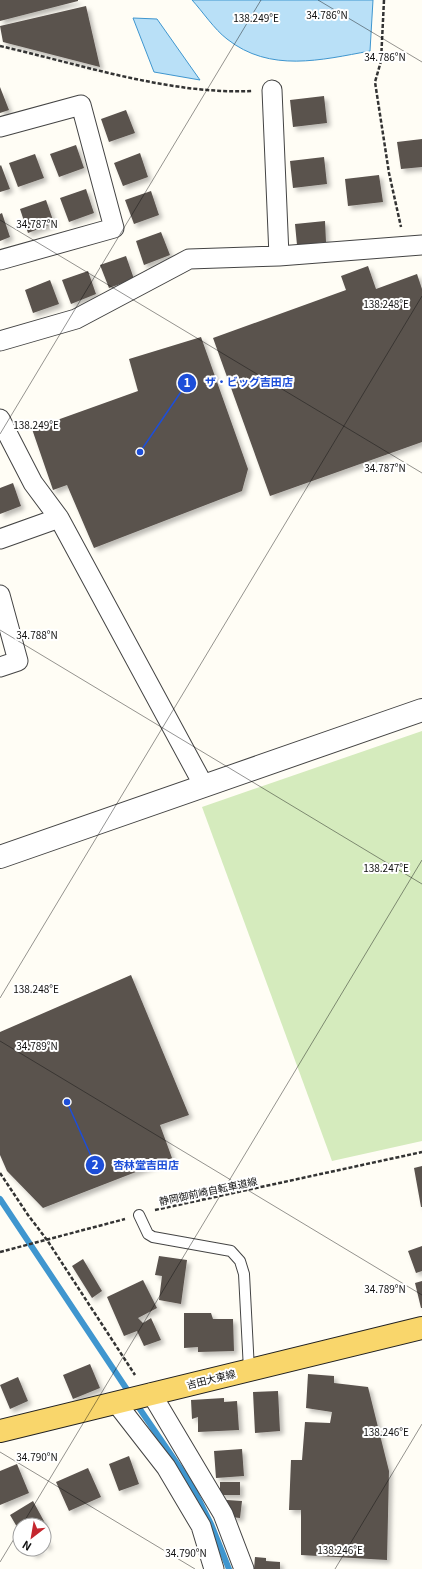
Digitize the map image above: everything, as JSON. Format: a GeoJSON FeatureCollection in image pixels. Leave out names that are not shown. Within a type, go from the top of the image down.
{"type":"FeatureCollection","features":[{"type":"Feature","properties":{"kind":"main road","name":"吉田大東線"},"geometry":{"type":"LineString","coordinates":[[0,1431],[422,1328]]}},
{"type":"Feature","properties":{"kind":"street"},"geometry":{"type":"LineString","coordinates":[[272,90],[279,256]]}},
{"type":"Feature","properties":{"kind":"street"},"geometry":{"type":"LineString","coordinates":[[0,127],[81,105],[114,228],[0,260]]}},
{"type":"Feature","properties":{"kind":"street"},"geometry":{"type":"LineString","coordinates":[[0,341],[76,319],[189,260],[279,256],[414,246]]}},
{"type":"Feature","properties":{"kind":"street"},"geometry":{"type":"LineString","coordinates":[[0,419],[33,484],[59,518],[204,786]]}},
{"type":"Feature","properties":{"kind":"street"},"geometry":{"type":"LineString","coordinates":[[0,539],[59,518]]}},
{"type":"Feature","properties":{"kind":"street"},"geometry":{"type":"LineString","coordinates":[[0,595],[18,661],[0,667]]}},
{"type":"Feature","properties":{"kind":"street"},"geometry":{"type":"LineString","coordinates":[[0,857],[422,710]]}},
{"type":"Feature","properties":{"kind":"street"},"geometry":{"type":"LineString","coordinates":[[149,1394],[223,1514],[244,1569]]}},
{"type":"Feature","properties":{"kind":"street"},"geometry":{"type":"LineString","coordinates":[[118,1403],[166,1467],[201,1526],[214,1569]]}},
{"type":"Feature","properties":{"kind":"lane"},"geometry":{"type":"LineString","coordinates":[[139,1215],[148,1234],[153,1237],[231,1251],[240,1261],[244,1274],[249,1370]]}},
{"type":"Feature","properties":{"kind":"path"},"geometry":{"type":"LineString","coordinates":[[384,0],[381,61],[375,82],[389,173],[414,246]]}},
{"type":"Feature","properties":{"kind":"path"},"geometry":{"type":"LineString","coordinates":[[0,46],[159,84],[227,92],[272,90]]}},
{"type":"Feature","properties":{"kind":"path","name":"静岡御前崎自転車道線"},"geometry":{"type":"LineString","coordinates":[[0,1252],[139,1215],[422,1152]]}},
{"type":"Feature","properties":{"kind":"path"},"geometry":{"type":"LineString","coordinates":[[0,1173],[47,1240],[129,1369],[149,1394]]}},
{"type":"Feature","properties":{"kind":"green space"},"geometry":{"type":"Polygon","coordinates":[[[422,731],[422,1141],[332,1161],[202,807],[422,731]]]}},
{"type":"Feature","properties":{"kind":"water"},"geometry":{"type":"Polygon","coordinates":[[[192,0],[373,0],[370,51],[333,58],[296,61],[278,60],[261,56],[243,50],[222,35],[192,0]]]}},
{"type":"Feature","properties":{"kind":"water"},"geometry":{"type":"Polygon","coordinates":[[[133,18],[157,19],[200,80],[154,72],[133,18]]]}},
{"type":"Feature","properties":{"kind":"building"},"geometry":{"type":"Polygon","coordinates":[[[0,0],[78,0],[78,1],[0,21],[0,0]]]}},
{"type":"Feature","properties":{"kind":"building"},"geometry":{"type":"Polygon","coordinates":[[[86,6],[100,67],[3,42],[0,26],[86,6]]]}},
{"type":"Feature","properties":{"kind":"building"},"geometry":{"type":"Polygon","coordinates":[[[0,87],[9,110],[0,113],[0,87]]]}},
{"type":"Feature","properties":{"kind":"building"},"geometry":{"type":"Polygon","coordinates":[[[324,96],[327,123],[293,127],[290,100],[324,96]]]}},
{"type":"Feature","properties":{"kind":"building"},"geometry":{"type":"Polygon","coordinates":[[[126,110],[135,133],[109,142],[101,119],[126,110]]]}},
{"type":"Feature","properties":{"kind":"building"},"geometry":{"type":"Polygon","coordinates":[[[422,139],[422,167],[401,169],[397,142],[422,139]]]}},
{"type":"Feature","properties":{"kind":"building"},"geometry":{"type":"Polygon","coordinates":[[[76,145],[84,168],[59,177],[50,154],[76,145]]]}},
{"type":"Feature","properties":{"kind":"building"},"geometry":{"type":"Polygon","coordinates":[[[140,153],[148,177],[123,186],[114,163],[140,153]]]}},
{"type":"Feature","properties":{"kind":"building"},"geometry":{"type":"Polygon","coordinates":[[[35,154],[44,178],[18,187],[9,163],[35,154]]]}},
{"type":"Feature","properties":{"kind":"building"},"geometry":{"type":"Polygon","coordinates":[[[324,157],[327,184],[293,188],[290,161],[324,157]]]}},
{"type":"Feature","properties":{"kind":"building"},"geometry":{"type":"Polygon","coordinates":[[[1,165],[10,189],[0,192],[0,166],[1,165]]]}},
{"type":"Feature","properties":{"kind":"building"},"geometry":{"type":"Polygon","coordinates":[[[379,175],[383,202],[348,206],[345,179],[379,175]]]}},
{"type":"Feature","properties":{"kind":"building"},"geometry":{"type":"Polygon","coordinates":[[[86,189],[94,213],[69,222],[60,198],[86,189]]]}},
{"type":"Feature","properties":{"kind":"building"},"geometry":{"type":"Polygon","coordinates":[[[151,191],[159,215],[134,224],[125,200],[151,191]]]}},
{"type":"Feature","properties":{"kind":"building"},"geometry":{"type":"Polygon","coordinates":[[[46,200],[54,223],[28,233],[20,209],[46,200]]]}},
{"type":"Feature","properties":{"kind":"building"},"geometry":{"type":"Polygon","coordinates":[[[2,213],[10,237],[0,241],[0,214],[2,213]]]}},
{"type":"Feature","properties":{"kind":"building"},"geometry":{"type":"Polygon","coordinates":[[[325,221],[326,242],[297,245],[295,224],[325,221]]]}},
{"type":"Feature","properties":{"kind":"building"},"geometry":{"type":"Polygon","coordinates":[[[161,232],[170,255],[144,265],[136,241],[161,232]]]}},
{"type":"Feature","properties":{"kind":"building"},"geometry":{"type":"Polygon","coordinates":[[[126,256],[134,279],[109,288],[100,265],[126,256]]]}},
{"type":"Feature","properties":{"kind":"building"},"geometry":{"type":"Polygon","coordinates":[[[368,266],[376,289],[417,274],[422,289],[422,442],[270,496],[213,338],[346,290],[341,276],[368,266]]]}},
{"type":"Feature","properties":{"kind":"building"},"geometry":{"type":"Polygon","coordinates":[[[88,271],[96,294],[71,304],[62,280],[88,271]]]}},
{"type":"Feature","properties":{"kind":"building"},"geometry":{"type":"Polygon","coordinates":[[[50,280],[59,304],[33,313],[25,290],[50,280]]]}},
{"type":"Feature","properties":{"kind":"building"},"geometry":{"type":"Polygon","coordinates":[[[201,337],[248,469],[242,491],[94,548],[67,485],[53,490],[32,429],[138,391],[129,359],[201,337]]]}},
{"type":"Feature","properties":{"kind":"building"},"geometry":{"type":"Polygon","coordinates":[[[13,483],[21,506],[0,514],[0,488],[13,483]]]}},
{"type":"Feature","properties":{"kind":"building"},"geometry":{"type":"Polygon","coordinates":[[[131,975],[189,1115],[160,1125],[172,1158],[43,1208],[7,1171],[0,1155],[0,1032],[131,975]]]}},
{"type":"Feature","properties":{"kind":"building"},"geometry":{"type":"Polygon","coordinates":[[[422,1166],[422,1207],[421,1207],[414,1168],[422,1166]]]}},
{"type":"Feature","properties":{"kind":"building"},"geometry":{"type":"Polygon","coordinates":[[[422,1246],[422,1271],[416,1273],[408,1251],[422,1246]]]}},
{"type":"Feature","properties":{"kind":"building"},"geometry":{"type":"Polygon","coordinates":[[[159,1256],[187,1260],[181,1304],[159,1300],[162,1276],[155,1275],[159,1256]]]}},
{"type":"Feature","properties":{"kind":"building"},"geometry":{"type":"Polygon","coordinates":[[[83,1259],[102,1291],[92,1298],[72,1266],[83,1259]]]}},
{"type":"Feature","properties":{"kind":"building"},"geometry":{"type":"Polygon","coordinates":[[[143,1280],[157,1308],[138,1318],[143,1323],[151,1318],[161,1340],[144,1346],[137,1331],[124,1336],[107,1297],[143,1280]]]}},
{"type":"Feature","properties":{"kind":"building"},"geometry":{"type":"Polygon","coordinates":[[[422,1281],[422,1308],[421,1308],[415,1283],[422,1281]]]}},
{"type":"Feature","properties":{"kind":"building"},"geometry":{"type":"Polygon","coordinates":[[[184,1313],[211,1313],[213,1319],[233,1319],[234,1351],[198,1352],[198,1347],[184,1348],[184,1313]]]}},
{"type":"Feature","properties":{"kind":"building"},"geometry":{"type":"Polygon","coordinates":[[[90,1364],[100,1388],[73,1399],[63,1375],[90,1364]]]}},
{"type":"Feature","properties":{"kind":"building"},"geometry":{"type":"Polygon","coordinates":[[[308,1374],[334,1376],[334,1383],[368,1387],[389,1471],[387,1560],[301,1555],[301,1510],[289,1510],[291,1460],[302,1460],[305,1422],[330,1423],[332,1412],[306,1408],[308,1374]]]}},
{"type":"Feature","properties":{"kind":"building"},"geometry":{"type":"Polygon","coordinates":[[[18,1377],[28,1401],[10,1409],[0,1385],[18,1377]]]}},
{"type":"Feature","properties":{"kind":"building"},"geometry":{"type":"Polygon","coordinates":[[[278,1391],[280,1431],[255,1433],[253,1392],[278,1391]]]}},
{"type":"Feature","properties":{"kind":"building"},"geometry":{"type":"Polygon","coordinates":[[[224,1398],[224,1402],[237,1401],[239,1430],[198,1432],[198,1417],[192,1419],[191,1400],[224,1398]]]}},
{"type":"Feature","properties":{"kind":"building"},"geometry":{"type":"Polygon","coordinates":[[[242,1449],[244,1476],[216,1478],[214,1451],[242,1449]]]}},
{"type":"Feature","properties":{"kind":"building"},"geometry":{"type":"Polygon","coordinates":[[[129,1456],[139,1484],[119,1491],[109,1464],[129,1456]]]}},
{"type":"Feature","properties":{"kind":"building"},"geometry":{"type":"Polygon","coordinates":[[[17,1464],[29,1493],[0,1505],[0,1471],[17,1464]]]}},
{"type":"Feature","properties":{"kind":"building"},"geometry":{"type":"Polygon","coordinates":[[[88,1468],[101,1497],[69,1511],[56,1482],[88,1468]]]}},
{"type":"Feature","properties":{"kind":"building"},"geometry":{"type":"Polygon","coordinates":[[[220,1482],[240,1482],[240,1495],[220,1495],[220,1482]]]}},
{"type":"Feature","properties":{"kind":"building"},"geometry":{"type":"Polygon","coordinates":[[[227,1500],[242,1501],[240,1518],[231,1517],[232,1509],[226,1509],[227,1500]]]}},
{"type":"Feature","properties":{"kind":"building"},"geometry":{"type":"Polygon","coordinates":[[[33,1501],[42,1517],[12,1517],[12,1518],[10,1515],[33,1501]]]}},
{"type":"Feature","properties":{"kind":"building"},"geometry":{"type":"Polygon","coordinates":[[[255,1557],[266,1558],[266,1561],[280,1562],[280,1569],[254,1569],[255,1557]]]}},
{"type":"Feature","properties":{"kind":"waterway"},"geometry":{"type":"LineString","coordinates":[[0,1199],[130,1394]]}},
{"type":"Feature","properties":{"kind":"waterway"},"geometry":{"type":"LineString","coordinates":[[135,1402],[191,1484],[211,1524],[229,1569]]}},
{"type":"Feature","properties":{"kind":"place","name":"ザ・ビッグ吉田店"},"geometry":{"type":"Point","coordinates":[140,452]}},
{"type":"Feature","properties":{"kind":"place","name":"杏林堂吉田店"},"geometry":{"type":"Point","coordinates":[67,1102]}}]}
